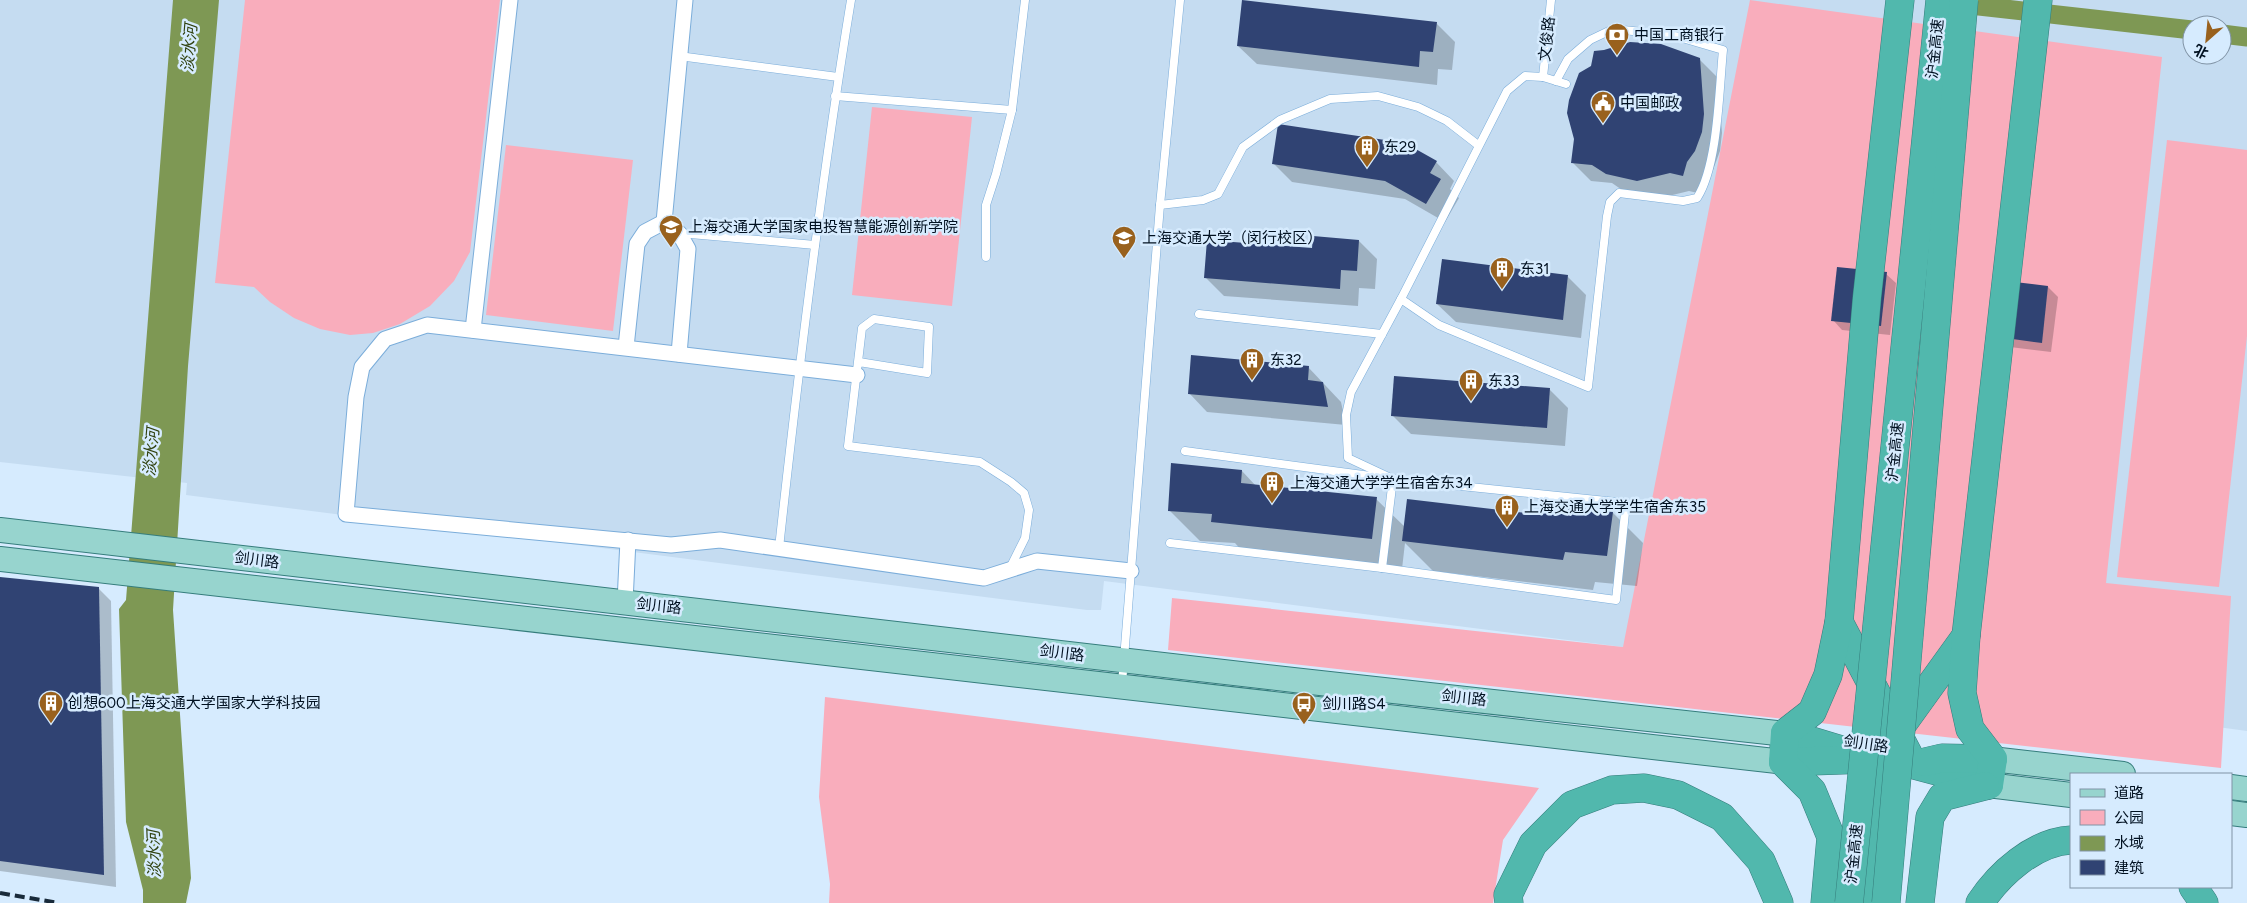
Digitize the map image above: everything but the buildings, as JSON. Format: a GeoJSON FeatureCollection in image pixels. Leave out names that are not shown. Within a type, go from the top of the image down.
{"type":"FeatureCollection","features":[{"type":"Feature","properties":{"kind":"highway"},"geometry":{"type":"LineString","coordinates":[[1824,903],[1831,836],[1812,791],[1783,762],[1785,733],[1812,712],[1828,675],[1839,622],[1867,297],[1900,0]]}},
{"type":"Feature","properties":{"kind":"highway","name":"沪金高速"},"geometry":{"type":"LineString","coordinates":[[1850,903],[1940,0]]}},
{"type":"Feature","properties":{"kind":"highway","name":"沪金高速"},"geometry":{"type":"LineString","coordinates":[[1886,903],[1964,0]]}},
{"type":"Feature","properties":{"kind":"highway"},"geometry":{"type":"LineString","coordinates":[[1989,786],[1993,759],[1970,729],[1962,693],[1966,636],[2038,0]]}},
{"type":"Feature","properties":{"kind":"highway"},"geometry":{"type":"LineString","coordinates":[[1839,622],[1893,761],[1893,814],[1882,903]]}},
{"type":"Feature","properties":{"kind":"highway"},"geometry":{"type":"LineString","coordinates":[[1868,903],[1881,813],[1893,761],[1966,636]]}},
{"type":"Feature","properties":{"kind":"highway"},"geometry":{"type":"LineString","coordinates":[[1785,733],[1989,786]]}},
{"type":"Feature","properties":{"kind":"highway"},"geometry":{"type":"LineString","coordinates":[[1783,762],[1893,761],[1942,758],[1993,759]]}},
{"type":"Feature","properties":{"kind":"highway"},"geometry":{"type":"LineString","coordinates":[[1920,903],[1930,817],[1942,797],[1989,786]]}},
{"type":"Feature","properties":{"kind":"highway"},"geometry":{"type":"LineString","coordinates":[[1509,903],[1508,895],[1533,844],[1572,805],[1612,790],[1644,788],[1678,795],[1722,817],[1761,860],[1779,903]]}},
{"type":"Feature","properties":{"kind":"highway"},"geometry":{"type":"LineString","coordinates":[[1980,903],[1990,886],[2017,863],[2044,846],[2068,840]]}},
{"type":"Feature","properties":{"kind":"highway"},"geometry":{"type":"LineString","coordinates":[[2194,888],[2204,903]]}},
{"type":"Feature","properties":{"kind":"main road","name":"剑川路"},"geometry":{"type":"LineString","coordinates":[[0,530],[1123,660],[1785,733]]}},
{"type":"Feature","properties":{"kind":"main road","name":"剑川路"},"geometry":{"type":"LineString","coordinates":[[0,558],[1783,762]]}},
{"type":"Feature","properties":{"kind":"main road"},"geometry":{"type":"LineString","coordinates":[[1993,759],[2114,773]]}},
{"type":"Feature","properties":{"kind":"main road"},"geometry":{"type":"LineString","coordinates":[[1989,786],[2070,795]]}},
{"type":"Feature","properties":{"kind":"main road"},"geometry":{"type":"LineString","coordinates":[[2232,787],[2247,789]]}},
{"type":"Feature","properties":{"kind":"main road"},"geometry":{"type":"LineString","coordinates":[[2232,813],[2247,815]]}},
{"type":"Feature","properties":{"kind":"street"},"geometry":{"type":"LineString","coordinates":[[473,330],[510,0]]}},
{"type":"Feature","properties":{"kind":"street"},"geometry":{"type":"LineString","coordinates":[[664,222],[685,0]]}},
{"type":"Feature","properties":{"kind":"street"},"geometry":{"type":"LineString","coordinates":[[626,347],[637,244],[645,232],[664,222]]}},
{"type":"Feature","properties":{"kind":"street"},"geometry":{"type":"LineString","coordinates":[[664,222],[678,233],[688,249],[679,354]]}},
{"type":"Feature","properties":{"kind":"street"},"geometry":{"type":"LineString","coordinates":[[858,369],[799,368],[427,325],[385,339],[362,367],[356,397],[346,514],[671,545],[720,540],[984,578],[1037,561],[1131,571]]}},
{"type":"Feature","properties":{"kind":"street"},"geometry":{"type":"LineString","coordinates":[[625,602],[628,540]]}},
{"type":"Feature","properties":{"kind":"lane"},"geometry":{"type":"LineString","coordinates":[[779,548],[814,245],[851,0]]}},
{"type":"Feature","properties":{"kind":"lane"},"geometry":{"type":"LineString","coordinates":[[986,257],[986,205],[1012,110],[1025,0]]}},
{"type":"Feature","properties":{"kind":"lane"},"geometry":{"type":"LineString","coordinates":[[1122,686],[1160,205],[1180,0]]}},
{"type":"Feature","properties":{"kind":"lane","name":"文俊路"},"geometry":{"type":"LineString","coordinates":[[1543,77],[1550,0]]}},
{"type":"Feature","properties":{"kind":"lane"},"geometry":{"type":"LineString","coordinates":[[1401,299],[1439,324],[1588,387],[1610,202],[1619,193],[1684,201],[1697,198],[1704,187],[1711,161],[1724,50],[1672,35],[1613,30],[1590,40],[1568,59],[1556,81]]}},
{"type":"Feature","properties":{"kind":"lane"},"geometry":{"type":"LineString","coordinates":[[679,56],[838,77]]}},
{"type":"Feature","properties":{"kind":"lane"},"geometry":{"type":"LineString","coordinates":[[1392,479],[1348,458],[1346,414],[1352,392],[1507,91],[1524,76],[1543,77],[1566,84]]}},
{"type":"Feature","properties":{"kind":"lane"},"geometry":{"type":"LineString","coordinates":[[835,96],[1012,110]]}},
{"type":"Feature","properties":{"kind":"lane"},"geometry":{"type":"LineString","coordinates":[[1160,205],[1203,200],[1218,194],[1243,147],[1280,120],[1330,99],[1378,96],[1418,107],[1448,121],[1478,145]]}},
{"type":"Feature","properties":{"kind":"lane"},"geometry":{"type":"LineString","coordinates":[[678,233],[814,245]]}},
{"type":"Feature","properties":{"kind":"lane"},"geometry":{"type":"LineString","coordinates":[[1199,314],[1382,334]]}},
{"type":"Feature","properties":{"kind":"lane"},"geometry":{"type":"LineString","coordinates":[[858,369],[927,373],[929,327],[874,319],[862,328],[848,446],[980,462],[1011,482],[1024,493],[1029,510],[1025,538],[1009,570]]}},
{"type":"Feature","properties":{"kind":"lane"},"geometry":{"type":"LineString","coordinates":[[1170,543],[1382,568],[1616,600],[1626,503],[1392,479],[1185,451]]}},
{"type":"Feature","properties":{"kind":"lane"},"geometry":{"type":"LineString","coordinates":[[1382,568],[1392,479]]}},
{"type":"Feature","properties":{"kind":"shaded area","name":"上海交通大学（闵行校区）"},"geometry":{"type":"Polygon","coordinates":[[[0,0],[2247,0],[2247,731],[1623,647],[1104,581],[1101,610],[1087,610],[186,495],[187,483],[0,462],[0,0]]]}},
{"type":"Feature","properties":{"kind":"green space"},"geometry":{"type":"Polygon","coordinates":[[[245,0],[500,0],[470,252],[454,281],[430,306],[400,324],[373,333],[350,335],[320,329],[294,318],[270,302],[254,287],[215,283],[245,0]]]}},
{"type":"Feature","properties":{"kind":"green space"},"geometry":{"type":"Polygon","coordinates":[[[1750,0],[2162,57],[2106,583],[2231,596],[2221,768],[1168,650],[1172,598],[1623,647],[1750,0]]]}},
{"type":"Feature","properties":{"kind":"green space"},"geometry":{"type":"Polygon","coordinates":[[[872,107],[972,117],[952,306],[852,295],[872,107]]]}},
{"type":"Feature","properties":{"kind":"green space"},"geometry":{"type":"Polygon","coordinates":[[[2167,140],[2247,150],[2247,336],[2219,587],[2117,577],[2167,140]]]}},
{"type":"Feature","properties":{"kind":"green space"},"geometry":{"type":"Polygon","coordinates":[[[506,145],[633,160],[613,331],[486,315],[506,145]]]}},
{"type":"Feature","properties":{"kind":"green space"},"geometry":{"type":"Polygon","coordinates":[[[825,697],[1539,788],[1503,840],[1493,903],[829,903],[830,884],[819,797],[825,697]]]}},
{"type":"Feature","properties":{"kind":"water","name":"淡水河"},"geometry":{"type":"Polygon","coordinates":[[[173,0],[219,0],[188,366],[173,610],[191,878],[186,903],[143,903],[143,890],[126,822],[119,609],[126,600],[173,0]]]}},
{"type":"Feature","properties":{"kind":"waterway"},"geometry":{"type":"LineString","coordinates":[[1952,3],[2182,29]]}},
{"type":"Feature","properties":{"kind":"waterway"},"geometry":{"type":"LineString","coordinates":[[2232,35],[2247,37]]}},
{"type":"Feature","properties":{"kind":"railway"},"geometry":{"type":"LineString","coordinates":[[0,893],[59,903]]}},
{"type":"Feature","properties":{"kind":"place","name":"中国工商银行"},"geometry":{"type":"Point","coordinates":[1617,56]}},
{"type":"Feature","properties":{"kind":"place","name":"中国邮政"},"geometry":{"type":"Point","coordinates":[1603,124]}},
{"type":"Feature","properties":{"kind":"place","name":"东29"},"geometry":{"type":"Point","coordinates":[1367,168]}},
{"type":"Feature","properties":{"kind":"place","name":"上海交通大学国家电投智慧能源创新学院"},"geometry":{"type":"Point","coordinates":[671,248]}},
{"type":"Feature","properties":{"kind":"place","name":"上海交通大学（闵行校区）"},"geometry":{"type":"Point","coordinates":[1124,259]}},
{"type":"Feature","properties":{"kind":"place","name":"东31"},"geometry":{"type":"Point","coordinates":[1502,290]}},
{"type":"Feature","properties":{"kind":"place","name":"东32"},"geometry":{"type":"Point","coordinates":[1252,381]}},
{"type":"Feature","properties":{"kind":"place","name":"东33"},"geometry":{"type":"Point","coordinates":[1471,402]}},
{"type":"Feature","properties":{"kind":"place","name":"上海交通大学学生宿舍东34"},"geometry":{"type":"Point","coordinates":[1272,504]}},
{"type":"Feature","properties":{"kind":"place","name":"上海交通大学学生宿舍东35"},"geometry":{"type":"Point","coordinates":[1507,528]}},
{"type":"Feature","properties":{"kind":"place","name":"创想600上海交通大学国家大学科技园"},"geometry":{"type":"Point","coordinates":[51,724]}},
{"type":"Feature","properties":{"kind":"place","name":"剑川路S4"},"geometry":{"type":"Point","coordinates":[1304,725]}}]}
